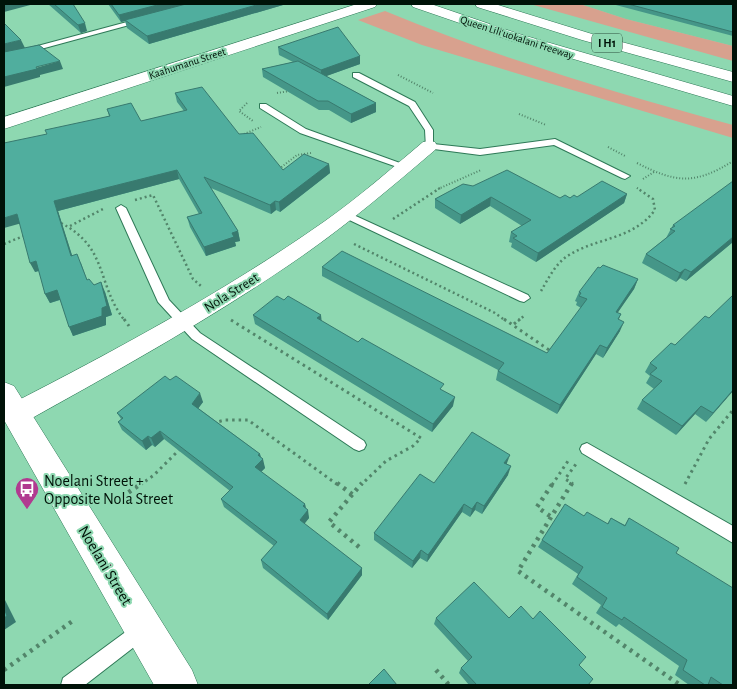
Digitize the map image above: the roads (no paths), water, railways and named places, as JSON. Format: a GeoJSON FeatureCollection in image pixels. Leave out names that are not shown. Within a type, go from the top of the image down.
{"type":"FeatureCollection","features":[{"type":"Feature","properties":{"kind":"main road","name":"Kaahumanu Street"},"geometry":{"type":"LineString","coordinates":[[4,122],[370,4]]}},
{"type":"Feature","properties":{"kind":"main road","name":"Queen Liliʻuokalani Freeway"},"geometry":{"type":"LineString","coordinates":[[418,4],[514,37],[733,101]]}},
{"type":"Feature","properties":{"kind":"main road","name":"Queen Liliʻuokalani Freeway"},"geometry":{"type":"LineString","coordinates":[[482,4],[587,37],[733,77]]}},
{"type":"Feature","properties":{"kind":"main road"},"geometry":{"type":"LineString","coordinates":[[514,37],[615,79],[733,116]]}},
{"type":"Feature","properties":{"kind":"main road","name":"Noelani Street"},"geometry":{"type":"LineString","coordinates":[[8,410],[177,685]]}},
{"type":"Feature","properties":{"kind":"street","name":"Nola Street"},"geometry":{"type":"LineString","coordinates":[[8,410],[183,322],[276,264],[346,215],[429,146]]}},
{"type":"Feature","properties":{"kind":"lane"},"geometry":{"type":"LineString","coordinates":[[4,57],[147,19]]}},
{"type":"Feature","properties":{"kind":"lane"},"geometry":{"type":"LineString","coordinates":[[356,75],[412,104],[429,130],[429,146],[480,152],[555,142],[625,176]]}},
{"type":"Feature","properties":{"kind":"lane"},"geometry":{"type":"LineString","coordinates":[[263,106],[303,131],[406,167]]}},
{"type":"Feature","properties":{"kind":"lane"},"geometry":{"type":"LineString","coordinates":[[120,206],[164,302],[183,322],[211,347],[358,446]]}},
{"type":"Feature","properties":{"kind":"lane"},"geometry":{"type":"LineString","coordinates":[[346,215],[524,298]]}},
{"type":"Feature","properties":{"kind":"lane"},"geometry":{"type":"LineString","coordinates":[[586,449],[733,534]]}},
{"type":"Feature","properties":{"kind":"lane"},"geometry":{"type":"LineString","coordinates":[[70,685],[144,629]]}},
{"type":"Feature","properties":{"kind":"place","name":"Noelani Street + Opposite Nola Street"},"geometry":{"type":"Point","coordinates":[27,510]}}]}
